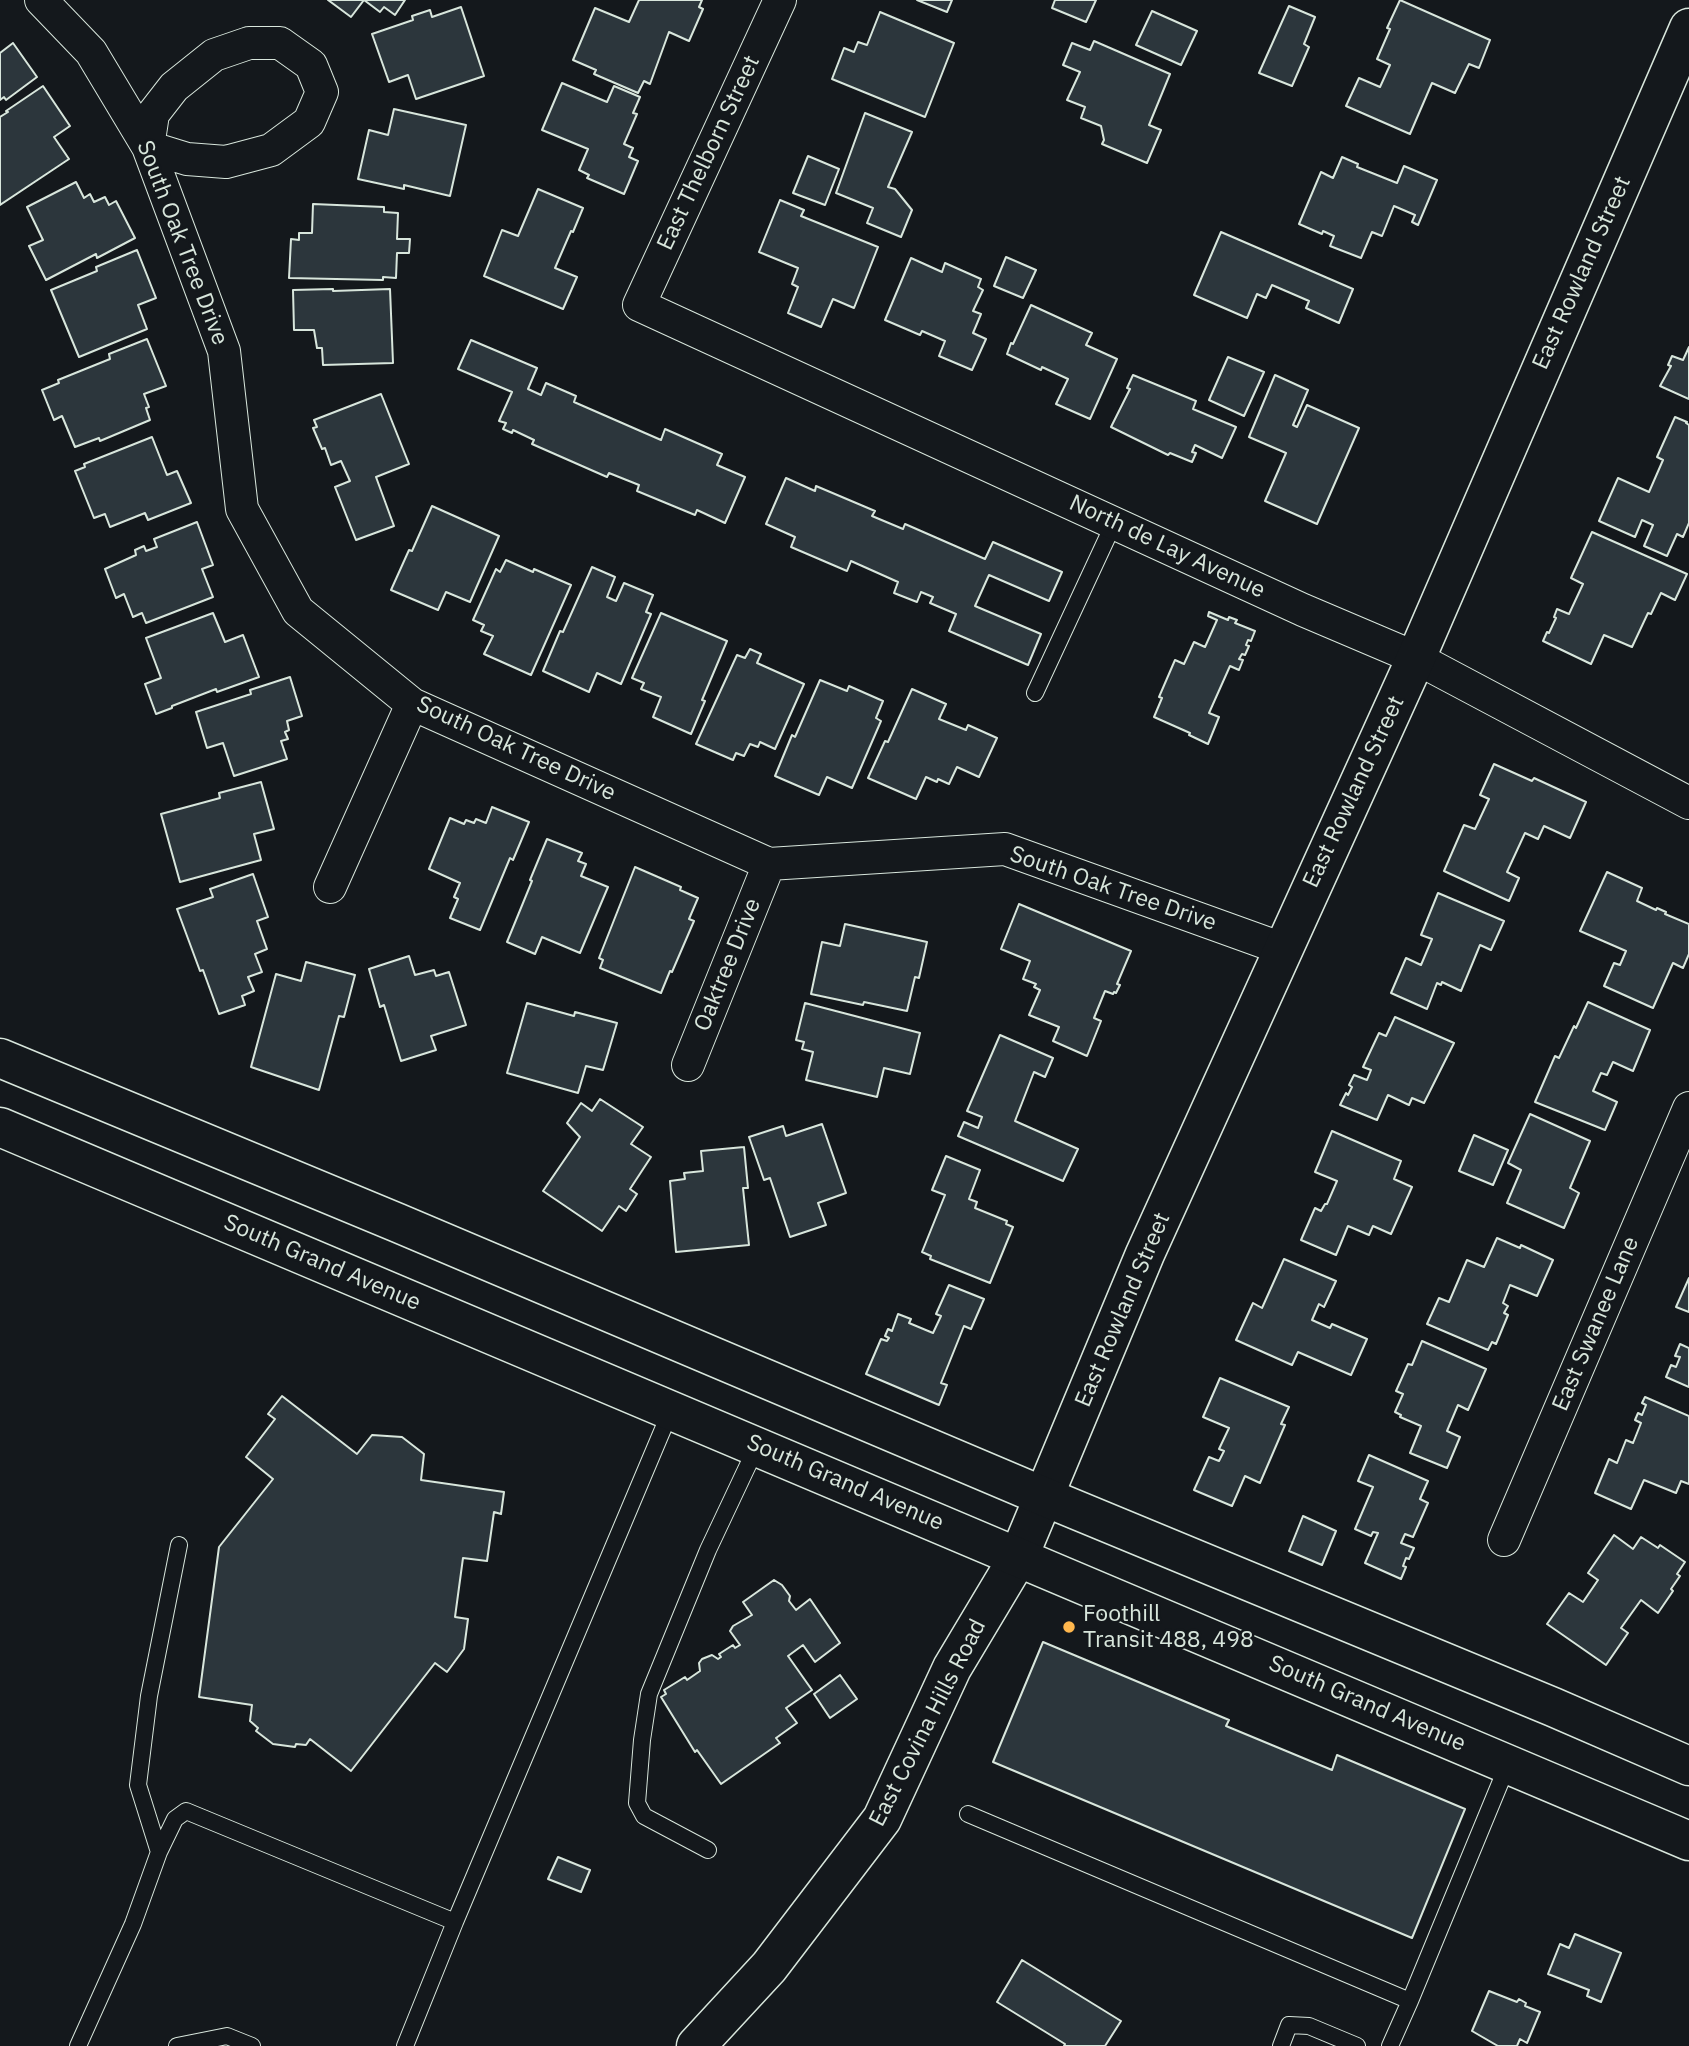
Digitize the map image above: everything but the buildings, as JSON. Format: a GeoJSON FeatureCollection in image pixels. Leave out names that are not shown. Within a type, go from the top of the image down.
{"type":"FeatureCollection","features":[{"type":"Feature","properties":{"kind":"main road","name":"East Rowland Street"},"geometry":{"type":"LineString","coordinates":[[1019,1556],[1146,1254],[1416,657],[1689,28]]}},
{"type":"Feature","properties":{"kind":"main road"},"geometry":{"type":"LineString","coordinates":[[0,1058],[1689,1766]]}},
{"type":"Feature","properties":{"kind":"main road","name":"South Grand Avenue"},"geometry":{"type":"LineString","coordinates":[[0,1127],[1689,1841]]}},
{"type":"Feature","properties":{"kind":"main road","name":"East Covina Hills Road"},"geometry":{"type":"LineString","coordinates":[[696,2046],[769,1967],[881,1819],[952,1668],[1019,1556]]}},
{"type":"Feature","properties":{"kind":"street","name":"South Oak Tree Drive"},"geometry":{"type":"LineString","coordinates":[[41,0],[91,52],[148,147],[224,351],[242,509],[299,611],[412,704],[769,864],[1005,849],[1283,949]]}},
{"type":"Feature","properties":{"kind":"street","name":"East Thelborn Street"},"geometry":{"type":"LineString","coordinates":[[639,305],[780,0]]}},
{"type":"Feature","properties":{"kind":"street"},"geometry":{"type":"LineString","coordinates":[[249,43],[280,43],[311,65],[322,92],[309,122],[271,150],[226,162],[187,159],[148,147],[153,114],[174,87],[214,55],[249,43]]}},
{"type":"Feature","properties":{"kind":"street","name":"North de Lay Avenue"},"geometry":{"type":"LineString","coordinates":[[639,305],[1303,610],[1416,657],[1689,803]]}},
{"type":"Feature","properties":{"kind":"street"},"geometry":{"type":"LineString","coordinates":[[330,887],[412,704]]}},
{"type":"Feature","properties":{"kind":"street","name":"Oaktree Drive"},"geometry":{"type":"LineString","coordinates":[[688,1065],[769,864]]}},
{"type":"Feature","properties":{"kind":"street","name":"East Swanee Lane"},"geometry":{"type":"LineString","coordinates":[[1504,1540],[1689,1108]]}},
{"type":"Feature","properties":{"kind":"lane"},"geometry":{"type":"LineString","coordinates":[[1035,693],[1114,523]]}},
{"type":"Feature","properties":{"kind":"lane"},"geometry":{"type":"LineString","coordinates":[[405,2046],[671,1410]]}},
{"type":"Feature","properties":{"kind":"lane"},"geometry":{"type":"LineString","coordinates":[[709,1850],[644,1816],[637,1803],[642,1740],[649,1694],[708,1550],[757,1446]]}},
{"type":"Feature","properties":{"kind":"lane"},"geometry":{"type":"LineString","coordinates":[[159,1852],[138,1785],[149,1696],[179,1545]]}},
{"type":"Feature","properties":{"kind":"lane"},"geometry":{"type":"LineString","coordinates":[[1390,2046],[1508,1764]]}},
{"type":"Feature","properties":{"kind":"lane"},"geometry":{"type":"LineString","coordinates":[[78,2046],[133,1924],[159,1852],[175,1819],[186,1811],[456,1922]]}},
{"type":"Feature","properties":{"kind":"lane"},"geometry":{"type":"LineString","coordinates":[[968,1814],[1410,2001]]}},
{"type":"Feature","properties":{"kind":"lane"},"geometry":{"type":"LineString","coordinates":[[1281,2046],[1289,2025],[1309,2026],[1357,2046]]}},
{"type":"Feature","properties":{"kind":"lane"},"geometry":{"type":"LineString","coordinates":[[177,2046],[227,2036],[252,2046]]}},
{"type":"Feature","properties":{"kind":"place","name":"Foothill Transit 488, 498"},"geometry":{"type":"Point","coordinates":[1069,1627]}}]}
